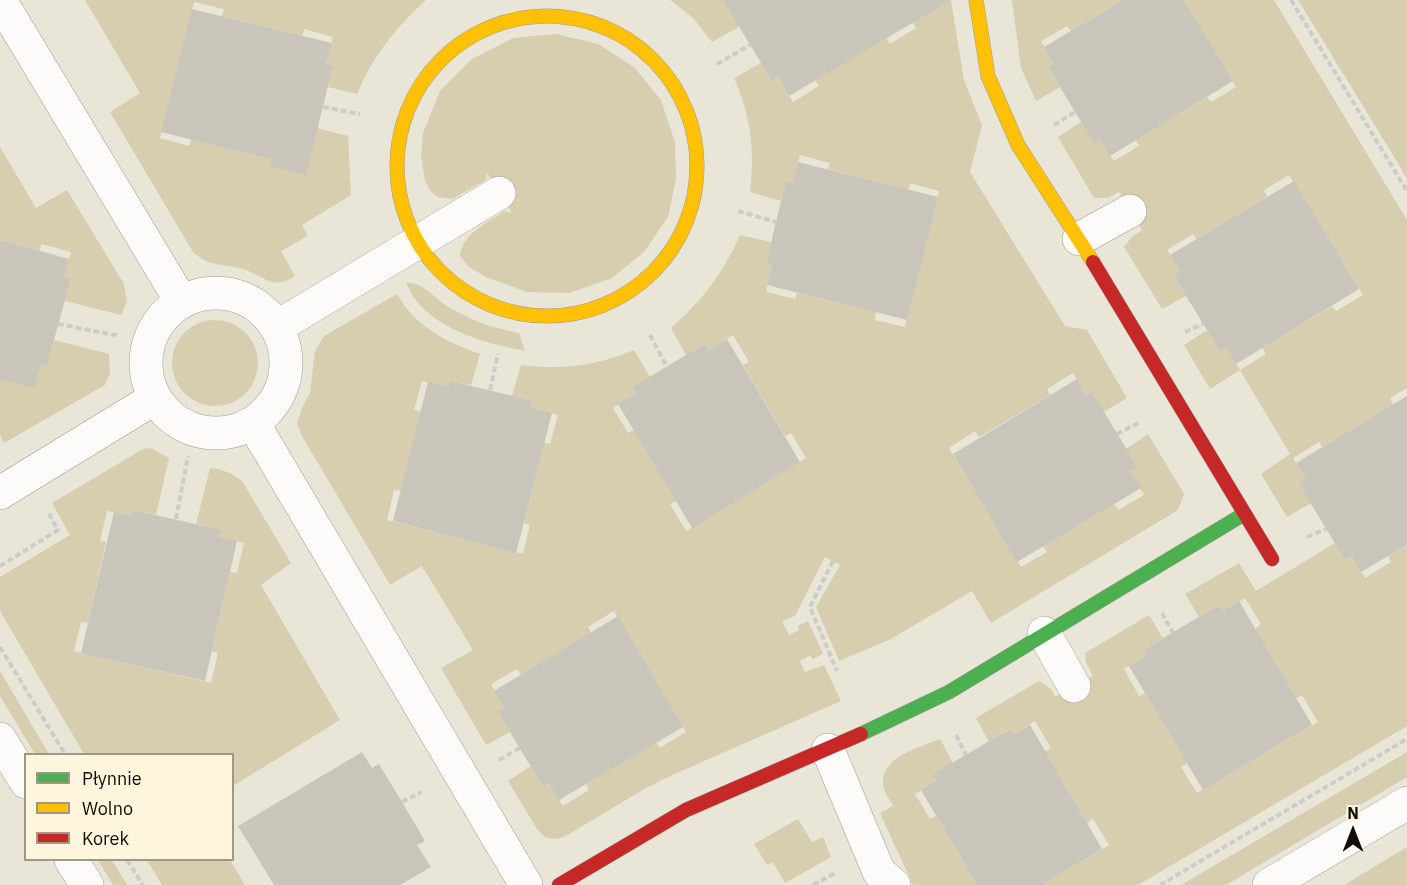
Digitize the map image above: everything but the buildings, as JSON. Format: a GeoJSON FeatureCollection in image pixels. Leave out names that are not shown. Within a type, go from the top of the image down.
{"type":"FeatureCollection","features":[{"type":"Feature","properties":{"kind":"street"},"geometry":{"type":"LineString","coordinates":[[0,0],[181,301]]}},
{"type":"Feature","properties":{"kind":"street"},"geometry":{"type":"LineString","coordinates":[[976,0],[988,76],[1018,145],[1079,239],[1272,559]]}},
{"type":"Feature","properties":{"kind":"street"},"geometry":{"type":"LineString","coordinates":[[522,17],[567,17],[589,21],[620,34],[648,54],[670,79],[686,109],[695,141],[697,175],[692,208],[679,239],[659,267],[634,289],[604,305],[572,315],[538,316],[505,311],[474,298],[446,278],[415,244],[398,191],[397,157],[402,124],[415,93],[435,65],[460,43],[490,27],[522,17]]}},
{"type":"Feature","properties":{"kind":"street"},"geometry":{"type":"LineString","coordinates":[[277,327],[499,193]]}},
{"type":"Feature","properties":{"kind":"street"},"geometry":{"type":"LineString","coordinates":[[1079,239],[1130,211]]}},
{"type":"Feature","properties":{"kind":"street"},"geometry":{"type":"LineString","coordinates":[[224,293],[246,298],[264,311],[277,327],[285,349],[286,370],[281,391],[269,409],[253,423],[232,431],[210,433],[188,428],[169,416],[155,398],[147,377],[146,355],[151,333],[164,315],[181,301],[202,294],[224,293]]}},
{"type":"Feature","properties":{"kind":"street"},"geometry":{"type":"LineString","coordinates":[[0,493],[155,398]]}},
{"type":"Feature","properties":{"kind":"street"},"geometry":{"type":"LineString","coordinates":[[253,423],[526,885]]}},
{"type":"Feature","properties":{"kind":"street"},"geometry":{"type":"LineString","coordinates":[[559,885],[686,810],[828,750],[949,692],[1244,514]]}},
{"type":"Feature","properties":{"kind":"street"},"geometry":{"type":"LineString","coordinates":[[1044,633],[1074,686]]}},
{"type":"Feature","properties":{"kind":"street"},"geometry":{"type":"LineString","coordinates":[[0,739],[24,779]]}},
{"type":"Feature","properties":{"kind":"street"},"geometry":{"type":"LineString","coordinates":[[828,750],[884,881]]}},
{"type":"Feature","properties":{"kind":"street"},"geometry":{"type":"LineString","coordinates":[[1269,885],[1407,803]]}},
{"type":"Feature","properties":{"kind":"street"},"geometry":{"type":"LineString","coordinates":[[73,861],[87,885]]}},
{"type":"Feature","properties":{"kind":"path"},"geometry":{"type":"LineString","coordinates":[[1291,0],[1407,191]]}},
{"type":"Feature","properties":{"kind":"path"},"geometry":{"type":"LineString","coordinates":[[717,64],[750,45]]}},
{"type":"Feature","properties":{"kind":"path"},"geometry":{"type":"LineString","coordinates":[[323,107],[360,114]]}},
{"type":"Feature","properties":{"kind":"path"},"geometry":{"type":"LineString","coordinates":[[1045,130],[1075,112]]}},
{"type":"Feature","properties":{"kind":"path"},"geometry":{"type":"LineString","coordinates":[[738,212],[776,222]]}},
{"type":"Feature","properties":{"kind":"path"},"geometry":{"type":"LineString","coordinates":[[58,324],[120,336]]}},
{"type":"Feature","properties":{"kind":"path"},"geometry":{"type":"LineString","coordinates":[[1184,333],[1203,324]]}},
{"type":"Feature","properties":{"kind":"path"},"geometry":{"type":"LineString","coordinates":[[650,335],[667,367]]}},
{"type":"Feature","properties":{"kind":"path"},"geometry":{"type":"LineString","coordinates":[[490,390],[498,354]]}},
{"type":"Feature","properties":{"kind":"path"},"geometry":{"type":"LineString","coordinates":[[1117,434],[1144,420]]}},
{"type":"Feature","properties":{"kind":"path"},"geometry":{"type":"LineString","coordinates":[[176,519],[188,456]]}},
{"type":"Feature","properties":{"kind":"path"},"geometry":{"type":"LineString","coordinates":[[833,561],[810,607],[837,671]]}},
{"type":"Feature","properties":{"kind":"path"},"geometry":{"type":"LineString","coordinates":[[0,647],[64,753]]}},
{"type":"Feature","properties":{"kind":"path"},"geometry":{"type":"LineString","coordinates":[[952,726],[966,755]]}},
{"type":"Feature","properties":{"kind":"path"},"geometry":{"type":"LineString","coordinates":[[1160,885],[1407,739]]}},
{"type":"Feature","properties":{"kind":"path"},"geometry":{"type":"LineString","coordinates":[[491,765],[520,748]]}},
{"type":"Feature","properties":{"kind":"path"},"geometry":{"type":"LineString","coordinates":[[402,802],[422,791]]}},
{"type":"Feature","properties":{"kind":"path"},"geometry":{"type":"LineString","coordinates":[[129,861],[143,885]]}},
{"type":"Feature","properties":{"kind":"path"},"geometry":{"type":"LineString","coordinates":[[813,885],[843,868]]}},
{"type":"Feature","properties":{"kind":"shaded area"},"geometry":{"type":"Polygon","coordinates":[[[85,0],[426,0],[386,43],[357,94],[328,87],[333,66],[326,64],[333,37],[304,29],[302,36],[222,16],[224,9],[194,2],[160,138],[189,146],[191,139],[270,159],[269,166],[317,128],[348,136],[351,195],[302,225],[308,236],[281,251],[295,276],[282,282],[272,282],[246,270],[206,261],[193,252],[110,112],[140,93],[85,0]]]}},
{"type":"Feature","properties":{"kind":"shaded area"},"geometry":{"type":"Polygon","coordinates":[[[670,0],[731,0],[739,27],[712,42],[693,18],[670,0]]]}},
{"type":"Feature","properties":{"kind":"shaded area"},"geometry":{"type":"Polygon","coordinates":[[[899,0],[951,0],[964,80],[982,125],[970,172],[1065,326],[1087,330],[1127,398],[1104,412],[1092,392],[1086,396],[1073,373],[1047,389],[1050,395],[979,437],[975,431],[949,448],[1021,567],[1047,552],[1043,546],[1114,504],[1118,510],[1144,495],[1131,472],[1138,468],[1126,449],[1148,434],[1184,494],[1178,510],[991,623],[972,591],[891,639],[839,661],[816,607],[840,565],[825,557],[795,616],[782,621],[789,635],[799,630],[798,626],[808,621],[823,654],[813,659],[810,655],[800,661],[805,672],[824,665],[841,701],[670,776],[564,837],[552,839],[546,837],[537,829],[508,781],[531,766],[543,787],[549,783],[563,806],[589,790],[586,784],[656,742],[660,748],[686,732],[614,611],[588,627],[591,633],[521,675],[517,669],[491,684],[504,707],[498,711],[510,732],[486,745],[441,668],[473,650],[422,566],[390,585],[302,436],[297,424],[310,393],[315,351],[324,336],[397,294],[413,315],[433,332],[480,354],[471,385],[451,381],[449,387],[422,381],[414,410],[421,412],[401,491],[394,490],[387,520],[523,554],[530,525],[524,523],[544,443],[550,444],[558,415],[531,408],[533,401],[512,396],[521,365],[565,367],[606,360],[634,350],[650,377],[633,387],[636,393],[613,408],[628,433],[634,430],[676,501],[670,504],[686,531],[806,458],[791,433],[785,436],[743,365],[749,362],[733,335],[709,350],[705,344],[686,355],[671,328],[711,285],[740,235],[771,242],[766,262],[772,264],[766,292],[795,299],[797,293],[876,312],[875,320],[905,327],[939,191],[910,183],[908,190],[828,169],[830,163],[800,155],[793,182],[786,181],[781,201],[750,192],[752,148],[748,120],[734,78],[761,63],[772,80],[778,77],[793,102],[819,86],[815,80],[886,38],[890,44],[916,28],[899,0]]]}},
{"type":"Feature","properties":{"kind":"shaded area"},"geometry":{"type":"Polygon","coordinates":[[[1012,0],[1123,0],[1071,31],[1067,26],[1041,41],[1054,64],[1048,67],[1060,87],[1036,101],[1021,68],[1012,0]]]}},
{"type":"Feature","properties":{"kind":"shaded area"},"geometry":{"type":"Polygon","coordinates":[[[1184,0],[1274,0],[1407,220],[1407,388],[1390,398],[1393,405],[1322,447],[1319,442],[1293,458],[1306,480],[1299,484],[1311,503],[1287,517],[1261,474],[1290,454],[1240,370],[1266,354],[1262,348],[1332,306],[1336,311],[1363,295],[1289,175],[1264,190],[1267,197],[1197,239],[1193,234],[1167,250],[1180,272],[1174,276],[1186,296],[1162,309],[1124,247],[1142,230],[1119,192],[1108,198],[1094,198],[1058,137],[1081,122],[1094,143],[1100,140],[1114,161],[1139,146],[1136,140],[1207,97],[1211,102],[1236,87],[1184,0]]]}},
{"type":"Feature","properties":{"kind":"shaded area"},"geometry":{"type":"Polygon","coordinates":[[[1298,0],[1407,0],[1407,179],[1393,155],[1298,0]]]}},
{"type":"Feature","properties":{"kind":"shaded area"},"geometry":{"type":"Polygon","coordinates":[[[556,34],[598,44],[634,67],[661,100],[675,142],[676,179],[668,217],[644,252],[612,278],[569,293],[527,292],[486,277],[469,267],[460,256],[465,241],[476,230],[504,211],[512,213],[487,173],[486,180],[452,199],[438,197],[431,192],[425,181],[421,156],[423,133],[440,91],[472,59],[513,38],[556,34]]]}},
{"type":"Feature","properties":{"kind":"shaded area"},"geometry":{"type":"Polygon","coordinates":[[[0,147],[36,208],[67,190],[124,284],[127,302],[121,315],[65,301],[71,278],[64,277],[71,252],[42,244],[39,251],[0,240],[0,147]]]}},
{"type":"Feature","properties":{"kind":"shaded area"},"geometry":{"type":"Polygon","coordinates":[[[406,282],[421,287],[447,306],[472,319],[519,333],[525,351],[480,340],[437,320],[414,297],[406,282]]]}},
{"type":"Feature","properties":{"kind":"shaded area"},"geometry":{"type":"Polygon","coordinates":[[[215,320],[232,323],[246,332],[255,346],[258,363],[255,380],[246,394],[232,403],[215,406],[198,403],[184,394],[175,380],[172,363],[175,346],[184,332],[198,323],[215,320]]]}},
{"type":"Feature","properties":{"kind":"shaded area"},"geometry":{"type":"Polygon","coordinates":[[[1207,330],[1220,351],[1226,347],[1240,370],[1210,389],[1184,345],[1207,330]]]}},
{"type":"Feature","properties":{"kind":"shaded area"},"geometry":{"type":"Polygon","coordinates":[[[54,340],[109,354],[110,373],[105,385],[4,443],[0,435],[0,372],[41,364],[47,365],[54,340]]]}},
{"type":"Feature","properties":{"kind":"shaded area"},"geometry":{"type":"Polygon","coordinates":[[[151,448],[169,458],[156,515],[134,510],[132,516],[107,511],[100,541],[106,542],[88,623],[81,622],[74,651],[211,683],[218,653],[212,651],[230,572],[237,573],[244,543],[219,537],[221,530],[196,524],[210,468],[219,469],[242,481],[291,563],[261,585],[340,720],[234,785],[234,753],[83,753],[0,611],[0,577],[70,535],[52,503],[143,449],[151,448]]]}},
{"type":"Feature","properties":{"kind":"shaded area"},"geometry":{"type":"Polygon","coordinates":[[[1335,543],[1345,560],[1352,556],[1365,578],[1391,562],[1388,556],[1407,545],[1407,726],[1138,885],[1026,885],[1066,871],[1109,845],[1093,819],[1087,823],[1045,751],[1051,748],[1035,721],[1013,735],[1009,729],[989,742],[976,718],[1039,681],[1052,690],[1055,697],[1093,676],[1086,662],[1085,653],[1149,615],[1163,638],[1143,650],[1146,656],[1124,669],[1139,696],[1145,693],[1187,763],[1181,767],[1197,793],[1318,722],[1302,695],[1296,698],[1255,629],[1261,624],[1245,598],[1223,611],[1219,605],[1199,617],[1185,594],[1239,563],[1256,591],[1335,543]]]}},
{"type":"Feature","properties":{"kind":"shaded area"},"geometry":{"type":"Polygon","coordinates":[[[0,671],[48,753],[34,753],[0,696],[0,671]]]}},
{"type":"Feature","properties":{"kind":"shaded area"},"geometry":{"type":"Polygon","coordinates":[[[940,739],[953,763],[937,780],[915,794],[930,819],[936,816],[977,885],[913,885],[880,813],[893,806],[883,785],[888,767],[903,754],[940,739]]]}},
{"type":"Feature","properties":{"kind":"shaded area"},"geometry":{"type":"Polygon","coordinates":[[[1407,752],[1407,777],[1226,885],[1181,885],[1407,752]]]}},
{"type":"Feature","properties":{"kind":"shaded area"},"geometry":{"type":"Polygon","coordinates":[[[798,819],[812,842],[823,837],[831,857],[785,883],[773,862],[767,865],[754,844],[798,819]]]}},
{"type":"Feature","properties":{"kind":"shaded area"},"geometry":{"type":"Polygon","coordinates":[[[1407,847],[1407,885],[1344,885],[1407,847]]]}},
{"type":"Feature","properties":{"kind":"shaded area"},"geometry":{"type":"Polygon","coordinates":[[[99,861],[113,861],[127,885],[113,885],[99,861]]]}},
{"type":"Feature","properties":{"kind":"shaded area"},"geometry":{"type":"Polygon","coordinates":[[[148,861],[231,861],[245,885],[162,885],[148,861]]]}},
{"type":"Feature","properties":{"kind":"traffic: fast"},"geometry":{"type":"LineString","coordinates":[[861,734],[949,692],[1244,514]]}},
{"type":"Feature","properties":{"kind":"traffic: slow"},"geometry":{"type":"LineString","coordinates":[[976,0],[988,76],[1018,145],[1093,262]]}},
{"type":"Feature","properties":{"kind":"traffic: slow"},"geometry":{"type":"LineString","coordinates":[[547,16],[576,19],[604,27],[630,41],[653,60],[672,83],[686,109],[694,137],[697,166],[694,195],[686,223],[672,249],[653,272],[630,291],[604,305],[576,313],[547,316],[518,313],[490,305],[464,291],[441,272],[422,249],[408,223],[400,195],[397,166],[400,137],[408,109],[422,83],[441,60],[464,41],[490,27],[518,19],[547,16]]}},
{"type":"Feature","properties":{"kind":"traffic: jam"},"geometry":{"type":"LineString","coordinates":[[1093,262],[1272,559]]}},
{"type":"Feature","properties":{"kind":"traffic: jam"},"geometry":{"type":"LineString","coordinates":[[559,885],[686,810],[861,734]]}}]}
